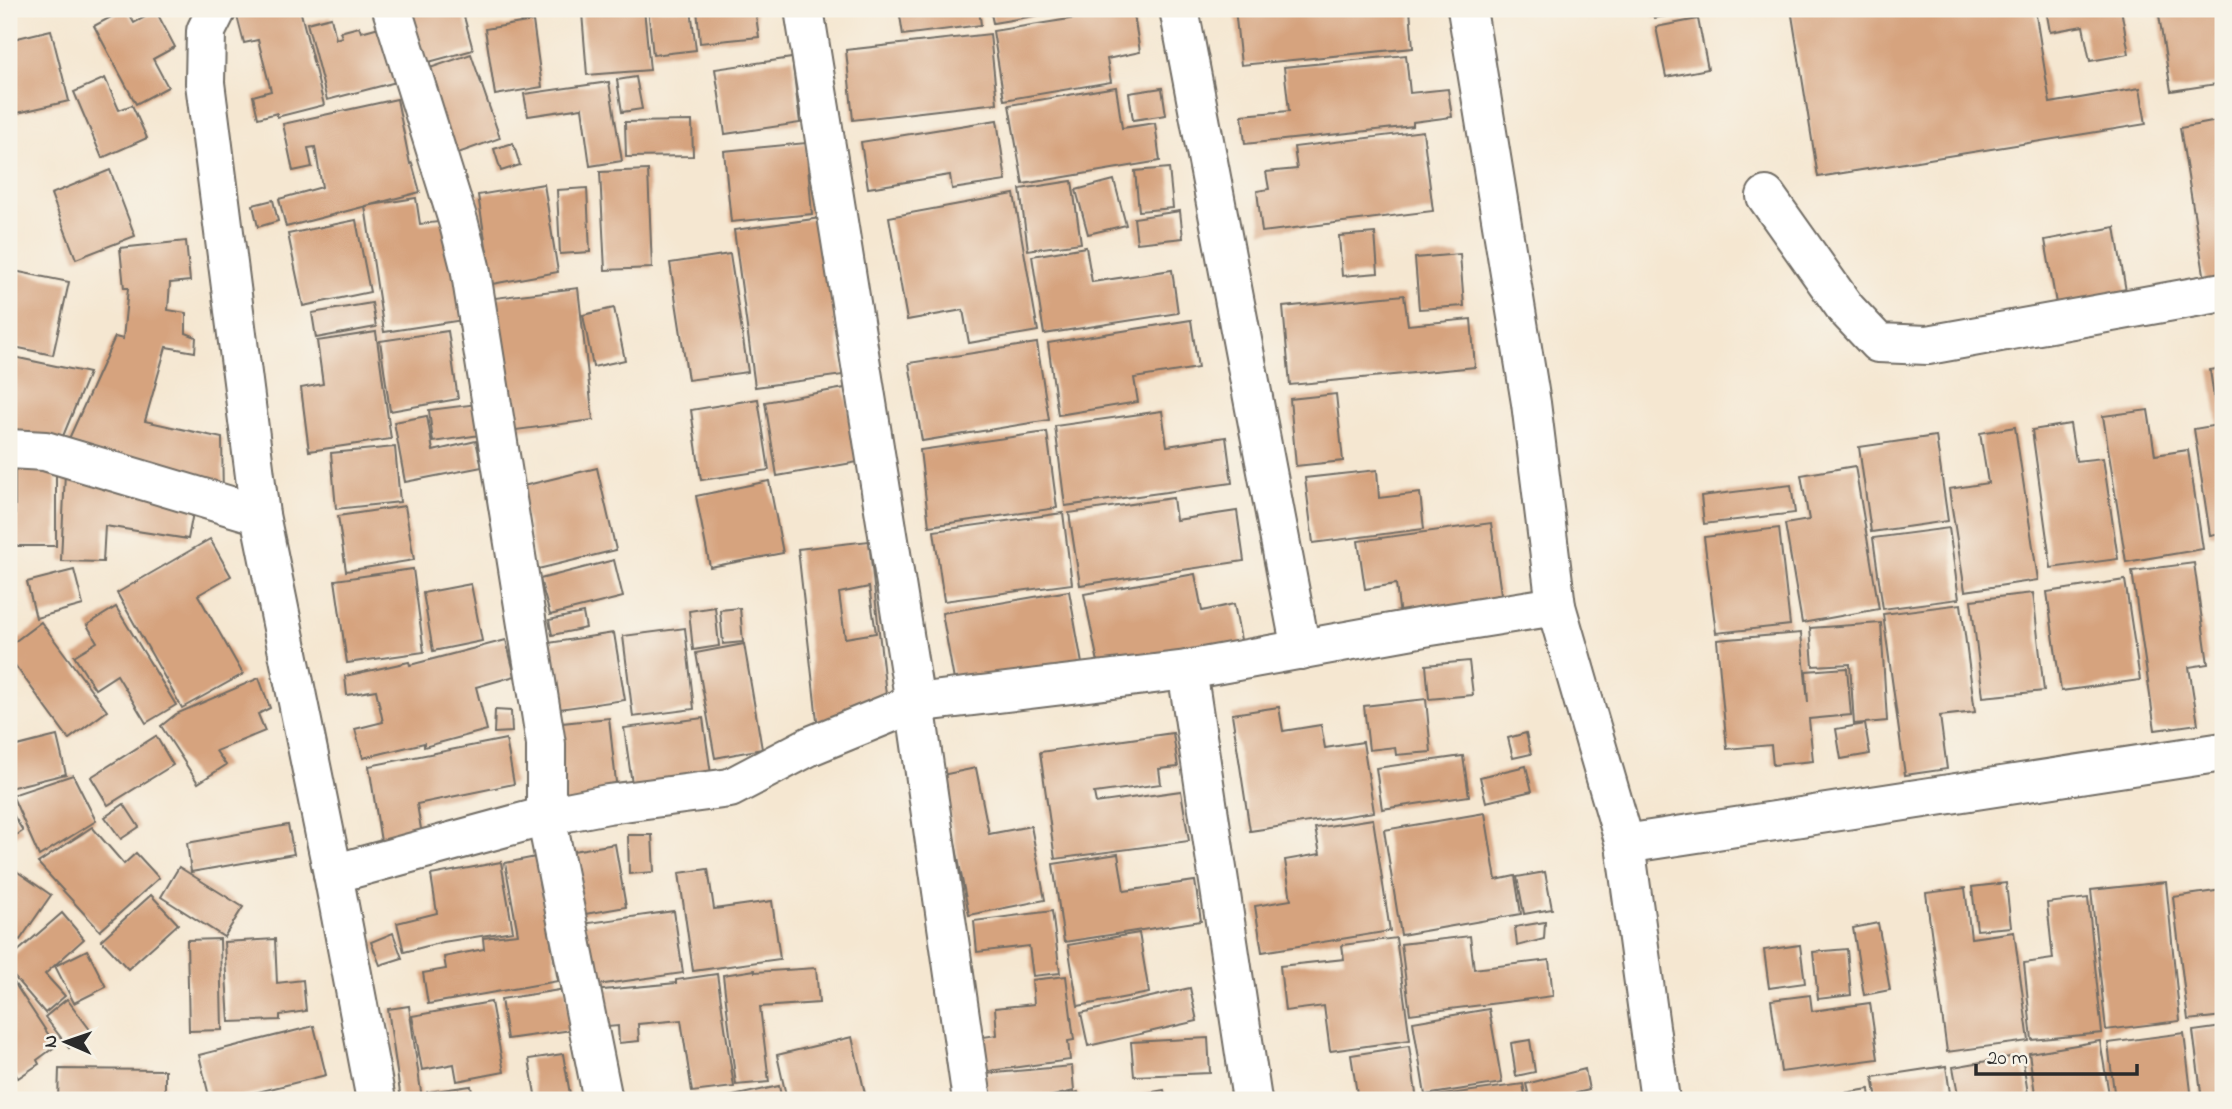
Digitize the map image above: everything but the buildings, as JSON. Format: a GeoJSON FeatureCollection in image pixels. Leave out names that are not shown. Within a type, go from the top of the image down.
{"type":"FeatureCollection","features":[{"type":"Feature","properties":{"kind":"street"},"geometry":{"type":"LineString","coordinates":[[217,9],[206,31],[205,83],[260,515],[376,1100]]}},
{"type":"Feature","properties":{"kind":"street"},"geometry":{"type":"LineString","coordinates":[[392,9],[470,267],[546,744],[546,816],[603,1100]]}},
{"type":"Feature","properties":{"kind":"street"},"geometry":{"type":"LineString","coordinates":[[804,9],[915,703],[972,1100]]}},
{"type":"Feature","properties":{"kind":"street"},"geometry":{"type":"LineString","coordinates":[[1179,9],[1301,650]]}},
{"type":"Feature","properties":{"kind":"street"},"geometry":{"type":"LineString","coordinates":[[1467,9],[1531,403],[1556,606],[1625,844],[1660,1100]]}},
{"type":"Feature","properties":{"kind":"street"},"geometry":{"type":"LineString","coordinates":[[1766,196],[1846,309],[1878,343],[1928,345],[2223,292]]}},
{"type":"Feature","properties":{"kind":"street"},"geometry":{"type":"LineString","coordinates":[[9,449],[45,451],[260,515]]}},
{"type":"Feature","properties":{"kind":"street"},"geometry":{"type":"LineString","coordinates":[[333,874],[546,816],[608,804],[730,788],[810,746],[915,703],[1187,670],[1556,606]]}},
{"type":"Feature","properties":{"kind":"street"},"geometry":{"type":"LineString","coordinates":[[1187,670],[1252,1100]]}},
{"type":"Feature","properties":{"kind":"street"},"geometry":{"type":"LineString","coordinates":[[1625,844],[2223,752]]}}]}
